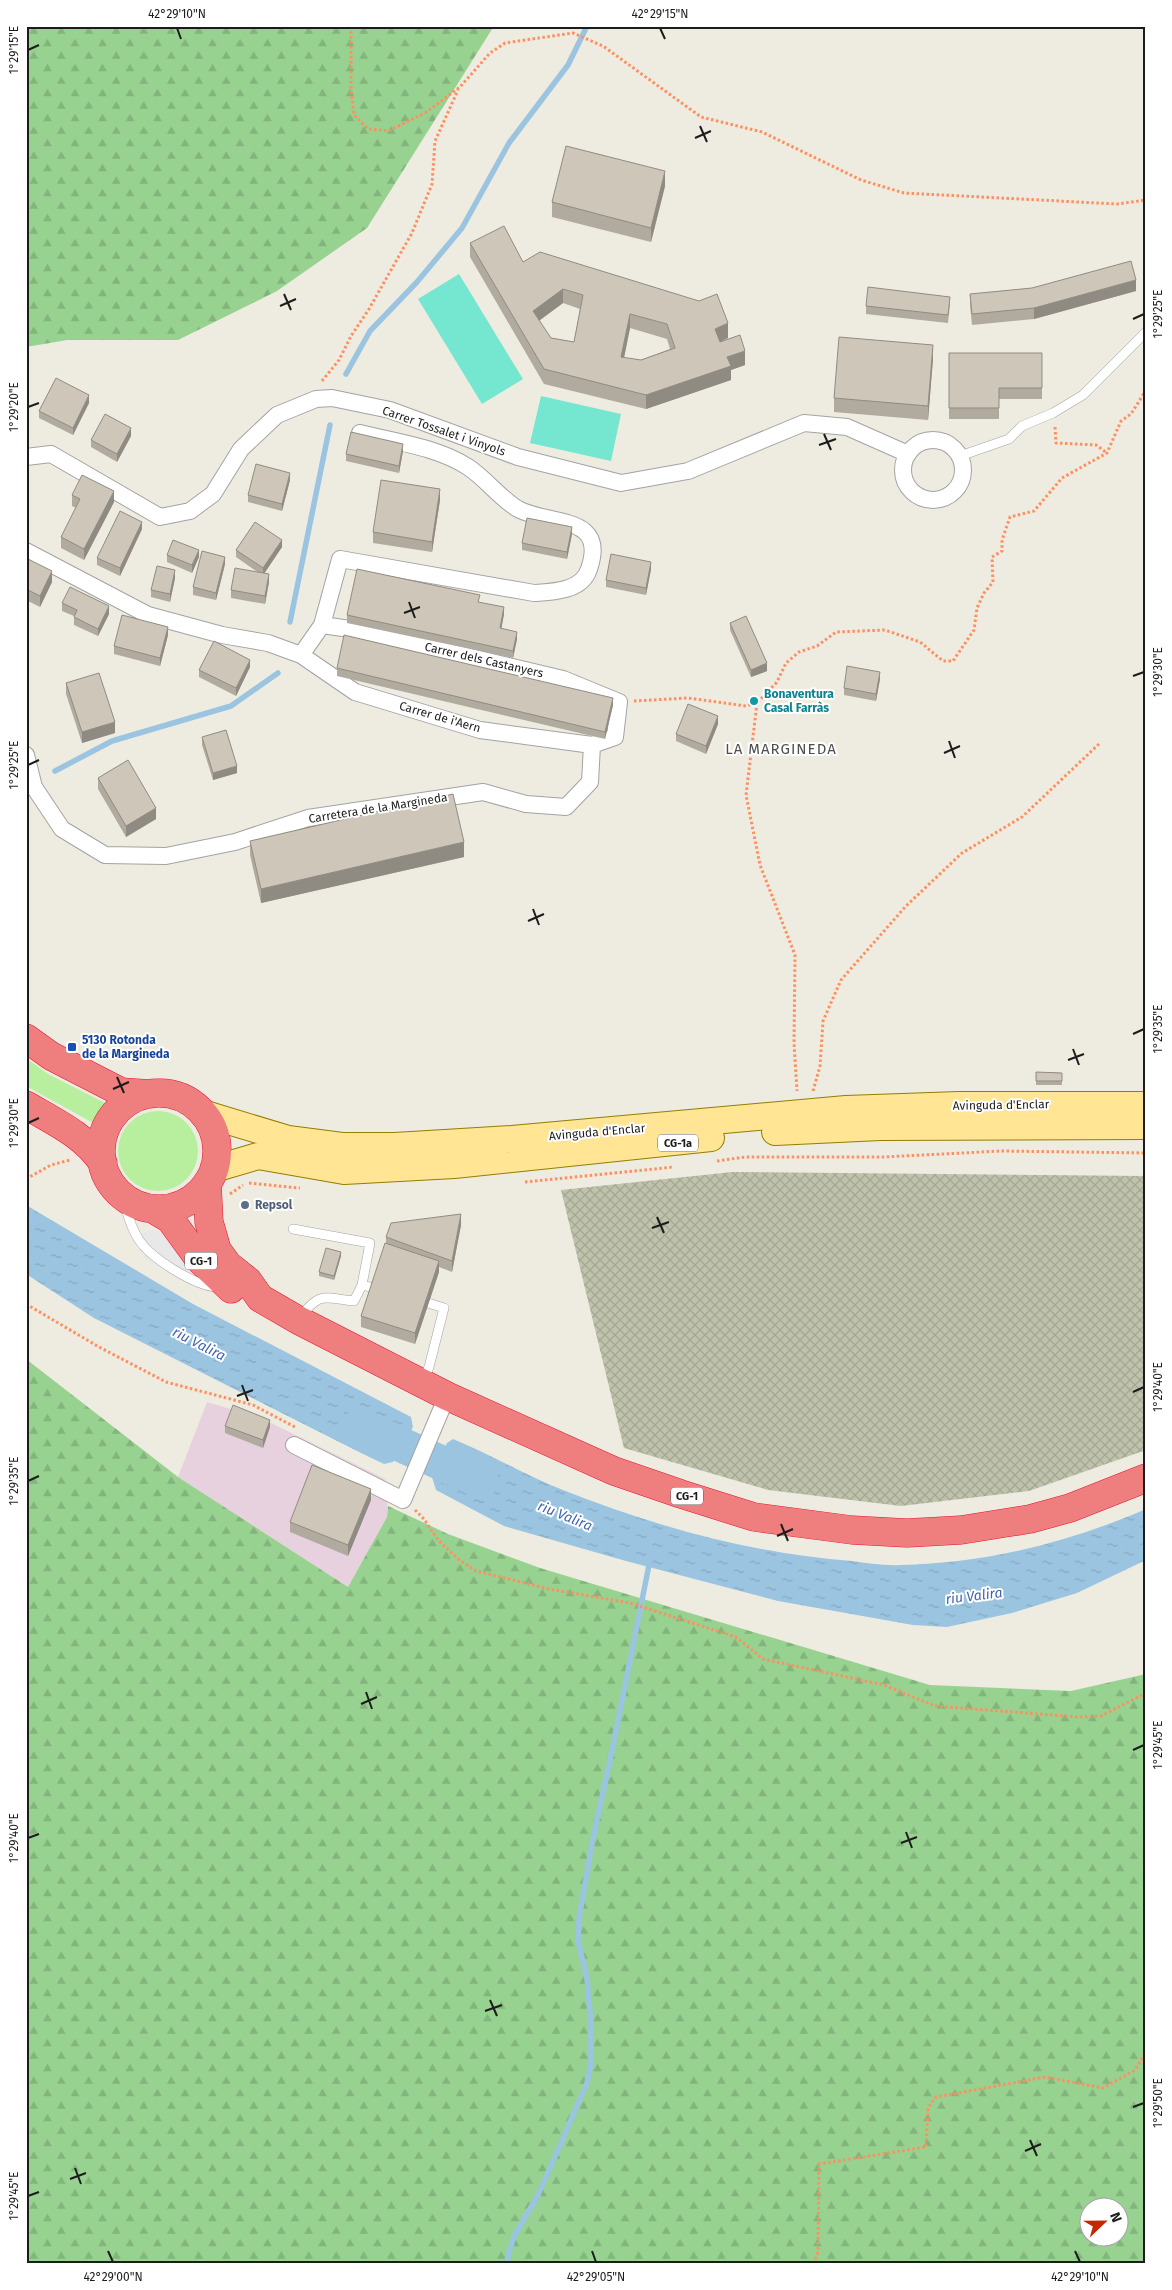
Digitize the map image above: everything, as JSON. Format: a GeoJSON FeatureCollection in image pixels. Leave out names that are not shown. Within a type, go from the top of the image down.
{"type":"FeatureCollection","features":[{"type":"Feature","properties":{"kind":"highway"},"geometry":{"type":"LineString","coordinates":[[26,1038],[51,1056],[121,1092],[178,1097],[202,1112]]}},
{"type":"Feature","properties":{"kind":"highway","name":"CG-1"},"geometry":{"type":"LineString","coordinates":[[103,1164],[102,1142],[114,1116],[130,1102],[150,1094]]}},
{"type":"Feature","properties":{"kind":"highway","name":"CG-1"},"geometry":{"type":"LineString","coordinates":[[26,1105],[76,1134],[94,1150],[103,1164],[111,1184],[122,1196],[137,1205],[153,1209],[170,1219],[199,1259],[240,1296],[260,1298],[298,1320],[448,1396],[614,1471],[681,1494],[754,1516],[852,1530],[907,1533],[961,1530],[1005,1524],[1070,1508],[1146,1478]]}},
{"type":"Feature","properties":{"kind":"highway","name":"CG-1"},"geometry":{"type":"LineString","coordinates":[[202,1112],[210,1125],[215,1139],[217,1154],[211,1176],[209,1222],[217,1250],[228,1265],[248,1281],[260,1298]]}},
{"type":"Feature","properties":{"kind":"highway","name":"CG-1"},"geometry":{"type":"LineString","coordinates":[[153,1209],[184,1204],[197,1195],[211,1176]]}},
{"type":"Feature","properties":{"kind":"main road","name":"Avinguda d'Enclar"},"geometry":{"type":"LineString","coordinates":[[202,1112],[288,1139],[342,1146],[395,1146],[512,1139],[801,1113],[959,1105],[1146,1105]]}},
{"type":"Feature","properties":{"kind":"main road","name":"Avinguda d'Enclar"},"geometry":{"type":"LineString","coordinates":[[211,1176],[258,1156],[344,1170],[454,1165],[786,1131],[880,1127],[1146,1126]]}},
{"type":"Feature","properties":{"kind":"street","name":"Carrer Tossalet i Vinyols"},"geometry":{"type":"LineString","coordinates":[[26,457],[51,454],[160,517],[190,511],[213,494],[241,449],[277,415],[316,399],[332,398],[390,410],[518,457],[621,483],[688,471],[804,423],[847,427],[908,454]]}},
{"type":"Feature","properties":{"kind":"street"},"geometry":{"type":"LineString","coordinates":[[26,551],[148,615],[222,635],[268,643],[300,655],[322,625],[340,559],[534,593],[558,592],[573,587],[587,576],[595,554],[594,544],[587,532],[572,523],[532,515],[516,508],[468,467],[442,454],[360,433]]}},
{"type":"Feature","properties":{"kind":"street"},"geometry":{"type":"LineString","coordinates":[[934,440],[945,442],[960,456],[963,466],[960,484],[954,492],[937,500],[918,496],[910,490],[903,472],[908,454],[915,446],[924,442],[934,440]]}},
{"type":"Feature","properties":{"kind":"street","name":"Carrer dels Castanyers"},"geometry":{"type":"LineString","coordinates":[[322,625],[357,630],[563,679],[619,702]]}},
{"type":"Feature","properties":{"kind":"street","name":"Carrer de i'Aern"},"geometry":{"type":"LineString","coordinates":[[300,655],[355,692],[480,730],[592,745]]}},
{"type":"Feature","properties":{"kind":"street"},"geometry":{"type":"LineString","coordinates":[[592,745],[615,737],[619,702]]}},
{"type":"Feature","properties":{"kind":"street","name":"Carretera de la Margineda"},"geometry":{"type":"LineString","coordinates":[[26,756],[34,787],[62,829],[105,855],[166,856],[235,842],[308,818],[482,792],[526,804],[566,806],[590,782],[592,745]]}},
{"type":"Feature","properties":{"kind":"street"},"geometry":{"type":"LineString","coordinates":[[294,1444],[406,1494],[435,1422],[448,1396]]}},
{"type":"Feature","properties":{"kind":"lane"},"geometry":{"type":"LineString","coordinates":[[960,456],[1009,439],[1022,426],[1053,413],[1083,395],[1146,332]]}},
{"type":"Feature","properties":{"kind":"lane"},"geometry":{"type":"LineString","coordinates":[[122,1196],[129,1220],[137,1238],[146,1250],[196,1283],[210,1287],[228,1287]]}},
{"type":"Feature","properties":{"kind":"lane"},"geometry":{"type":"LineString","coordinates":[[293,1229],[370,1243],[362,1285],[354,1301],[320,1298],[313,1301],[298,1320]]}},
{"type":"Feature","properties":{"kind":"lane"},"geometry":{"type":"LineString","coordinates":[[362,1285],[374,1288]]}},
{"type":"Feature","properties":{"kind":"lane"},"geometry":{"type":"LineString","coordinates":[[422,1382],[429,1367],[444,1308],[428,1303]]}},
{"type":"Feature","properties":{"kind":"path"},"geometry":{"type":"LineString","coordinates":[[351,26],[351,91],[354,115],[368,129],[388,131],[425,113],[460,87],[490,54],[505,42],[573,33],[603,46],[701,117],[762,132],[861,180],[904,193],[1117,204],[1146,200]]}},
{"type":"Feature","properties":{"kind":"path"},"geometry":{"type":"LineString","coordinates":[[316,399],[322,380],[339,360],[350,336],[369,309],[412,233],[432,184],[434,141],[460,87]]}},
{"type":"Feature","properties":{"kind":"path"},"geometry":{"type":"LineString","coordinates":[[619,702],[688,698],[746,706],[757,703],[777,682],[786,663],[799,652],[817,646],[836,632],[885,630],[920,642],[943,661],[948,663],[953,661],[974,630],[977,608],[984,593],[993,582],[992,557],[1002,551],[1002,540],[1010,518],[1034,511],[1062,478],[1107,453],[1121,421],[1131,414],[1146,390]]}},
{"type":"Feature","properties":{"kind":"path"},"geometry":{"type":"LineString","coordinates":[[1053,413],[1056,443],[1096,445],[1107,453]]}},
{"type":"Feature","properties":{"kind":"path"},"geometry":{"type":"LineString","coordinates":[[757,703],[746,795],[760,865],[795,955],[794,1043],[797,1101],[801,1113]]}},
{"type":"Feature","properties":{"kind":"path"},"geometry":{"type":"LineString","coordinates":[[801,1113],[820,1066],[823,1021],[841,980],[906,906],[962,852],[1022,817],[1100,743]]}},
{"type":"Feature","properties":{"kind":"path"},"geometry":{"type":"LineString","coordinates":[[716,1161],[745,1157],[884,1157],[1001,1151],[1146,1153]]}},
{"type":"Feature","properties":{"kind":"path"},"geometry":{"type":"LineString","coordinates":[[26,1179],[50,1165],[76,1159]]}},
{"type":"Feature","properties":{"kind":"path"},"geometry":{"type":"LineString","coordinates":[[515,1183],[677,1166]]}},
{"type":"Feature","properties":{"kind":"path"},"geometry":{"type":"LineString","coordinates":[[227,1202],[230,1193],[247,1183],[308,1188]]}},
{"type":"Feature","properties":{"kind":"path"},"geometry":{"type":"LineString","coordinates":[[26,1304],[99,1347],[166,1382],[254,1405],[298,1428]]}},
{"type":"Feature","properties":{"kind":"path"},"geometry":{"type":"LineString","coordinates":[[406,1494],[438,1540],[458,1559],[476,1571],[549,1589],[630,1603],[736,1637],[763,1659],[884,1685],[935,1706],[1078,1717],[1101,1716],[1146,1693]]}},
{"type":"Feature","properties":{"kind":"path"},"geometry":{"type":"LineString","coordinates":[[814,2264],[818,2251],[819,2164],[926,2148],[928,2108],[936,2097],[1045,2077],[1103,2088],[1135,2070],[1146,2052]]}},
{"type":"Feature","properties":{"kind":"shaded area"},"geometry":{"type":"Polygon","coordinates":[[[459,274],[523,379],[482,404],[418,299],[459,274]]]}},
{"type":"Feature","properties":{"kind":"shaded area"},"geometry":{"type":"Polygon","coordinates":[[[541,396],[621,414],[611,461],[530,443],[541,396]]]}},
{"type":"Feature","properties":{"kind":"shaded area"},"geometry":{"type":"Polygon","coordinates":[[[732,1172],[1146,1176],[1146,1450],[1029,1491],[901,1506],[768,1490],[624,1448],[561,1190],[732,1172]]]}},
{"type":"Feature","properties":{"kind":"shaded area"},"geometry":{"type":"Polygon","coordinates":[[[156,1229],[169,1240],[196,1274],[193,1286],[145,1259],[132,1236],[156,1229]]]}},
{"type":"Feature","properties":{"kind":"shaded area"},"geometry":{"type":"Polygon","coordinates":[[[207,1402],[261,1418],[385,1479],[388,1492],[387,1517],[348,1587],[178,1477],[207,1402]]]}},
{"type":"Feature","properties":{"kind":"green space"},"geometry":{"type":"Polygon","coordinates":[[[26,26],[494,26],[367,228],[277,291],[178,340],[67,340],[26,347],[26,26]]]}},
{"type":"Feature","properties":{"kind":"green space"},"geometry":{"type":"Polygon","coordinates":[[[26,1058],[48,1074],[107,1104],[97,1125],[26,1086],[26,1058]]]}},
{"type":"Feature","properties":{"kind":"green space"},"geometry":{"type":"Polygon","coordinates":[[[158,1111],[173,1114],[186,1123],[195,1136],[198,1151],[195,1166],[186,1179],[173,1188],[158,1191],[143,1188],[130,1179],[121,1166],[118,1151],[121,1136],[130,1123],[143,1114],[158,1111]]]}},
{"type":"Feature","properties":{"kind":"green space"},"geometry":{"type":"Polygon","coordinates":[[[26,1359],[178,1477],[348,1587],[387,1517],[388,1506],[448,1534],[540,1568],[930,1685],[1071,1691],[1146,1674],[1146,2264],[26,2264],[26,1359]]]}},
{"type":"Feature","properties":{"kind":"water"},"geometry":{"type":"Polygon","coordinates":[[[26,1205],[193,1304],[411,1417],[413,1427],[393,1462],[384,1464],[359,1452],[94,1318],[26,1274],[26,1205]]]}},
{"type":"Feature","properties":{"kind":"water"},"geometry":{"type":"Polygon","coordinates":[[[453,1439],[549,1484],[597,1503],[704,1536],[778,1552],[888,1565],[964,1560],[1026,1549],[1056,1541],[1087,1532],[1146,1509],[1146,1560],[1077,1593],[1012,1613],[947,1627],[913,1625],[778,1601],[626,1561],[504,1526],[436,1490],[431,1474],[447,1443],[453,1439]]]}},
{"type":"Feature","properties":{"kind":"building"},"geometry":{"type":"Polygon","coordinates":[[[566,146],[665,171],[651,228],[552,202],[566,146]]]}},
{"type":"Feature","properties":{"kind":"building"},"geometry":{"type":"Polygon","coordinates":[[[504,226],[523,262],[540,252],[699,301],[717,294],[728,323],[715,329],[720,342],[740,335],[745,351],[727,357],[731,366],[646,395],[544,369],[470,243],[504,226]],[[563,289],[533,311],[551,338],[574,342],[583,295],[563,289]],[[630,314],[621,357],[641,360],[675,348],[667,324],[630,314]]]}},
{"type":"Feature","properties":{"kind":"building"},"geometry":{"type":"Polygon","coordinates":[[[1131,261],[1136,280],[1034,308],[972,314],[970,294],[1032,288],[1131,261]]]}},
{"type":"Feature","properties":{"kind":"building"},"geometry":{"type":"Polygon","coordinates":[[[868,287],[950,297],[948,315],[866,306],[868,287]]]}},
{"type":"Feature","properties":{"kind":"building"},"geometry":{"type":"Polygon","coordinates":[[[839,337],[933,345],[928,406],[834,398],[839,337]]]}},
{"type":"Feature","properties":{"kind":"building"},"geometry":{"type":"Polygon","coordinates":[[[949,353],[1042,353],[1042,388],[999,388],[999,408],[949,408],[949,353]]]}},
{"type":"Feature","properties":{"kind":"building"},"geometry":{"type":"Polygon","coordinates":[[[56,378],[89,395],[73,428],[39,411],[56,378]]]}},
{"type":"Feature","properties":{"kind":"building"},"geometry":{"type":"Polygon","coordinates":[[[105,414],[131,428],[117,454],[91,440],[105,414]]]}},
{"type":"Feature","properties":{"kind":"building"},"geometry":{"type":"Polygon","coordinates":[[[351,432],[403,444],[399,466],[346,454],[351,432]]]}},
{"type":"Feature","properties":{"kind":"building"},"geometry":{"type":"Polygon","coordinates":[[[256,464],[290,473],[282,504],[248,495],[256,464]]]}},
{"type":"Feature","properties":{"kind":"building"},"geometry":{"type":"Polygon","coordinates":[[[82,475],[114,491],[84,549],[61,537],[80,499],[72,495],[82,475]]]}},
{"type":"Feature","properties":{"kind":"building"},"geometry":{"type":"Polygon","coordinates":[[[381,480],[440,489],[432,542],[373,532],[381,480]]]}},
{"type":"Feature","properties":{"kind":"building"},"geometry":{"type":"Polygon","coordinates":[[[120,511],[142,522],[120,568],[97,558],[120,511]]]}},
{"type":"Feature","properties":{"kind":"building"},"geometry":{"type":"Polygon","coordinates":[[[527,518],[572,527],[567,552],[522,543],[527,518]]]}},
{"type":"Feature","properties":{"kind":"building"},"geometry":{"type":"Polygon","coordinates":[[[255,522],[282,540],[263,568],[236,550],[255,522]]]}},
{"type":"Feature","properties":{"kind":"building"},"geometry":{"type":"Polygon","coordinates":[[[173,540],[199,550],[192,565],[167,555],[173,540]]]}},
{"type":"Feature","properties":{"kind":"building"},"geometry":{"type":"Polygon","coordinates":[[[202,551],[225,557],[216,593],[193,587],[202,551]]]}},
{"type":"Feature","properties":{"kind":"building"},"geometry":{"type":"Polygon","coordinates":[[[611,554],[651,562],[646,588],[606,580],[611,554]]]}},
{"type":"Feature","properties":{"kind":"building"},"geometry":{"type":"Polygon","coordinates":[[[26,558],[52,571],[40,596],[26,589],[26,558]]]}},
{"type":"Feature","properties":{"kind":"building"},"geometry":{"type":"Polygon","coordinates":[[[157,566],[175,570],[170,594],[151,590],[157,566]]]}},
{"type":"Feature","properties":{"kind":"building"},"geometry":{"type":"Polygon","coordinates":[[[235,568],[269,574],[265,596],[231,590],[235,568]]]}},
{"type":"Feature","properties":{"kind":"building"},"geometry":{"type":"Polygon","coordinates":[[[357,569],[480,595],[478,602],[504,607],[500,628],[517,632],[513,651],[347,615],[357,569]]]}},
{"type":"Feature","properties":{"kind":"building"},"geometry":{"type":"Polygon","coordinates":[[[70,587],[109,606],[98,629],[74,617],[77,610],[62,603],[70,587]]]}},
{"type":"Feature","properties":{"kind":"building"},"geometry":{"type":"Polygon","coordinates":[[[122,615],[168,627],[160,658],[114,646],[122,615]]]}},
{"type":"Feature","properties":{"kind":"building"},"geometry":{"type":"Polygon","coordinates":[[[746,616],[767,663],[751,670],[730,623],[746,616]]]}},
{"type":"Feature","properties":{"kind":"building"},"geometry":{"type":"Polygon","coordinates":[[[344,635],[613,698],[605,732],[337,668],[344,635]]]}},
{"type":"Feature","properties":{"kind":"building"},"geometry":{"type":"Polygon","coordinates":[[[214,641],[250,660],[236,688],[199,670],[214,641]]]}},
{"type":"Feature","properties":{"kind":"building"},"geometry":{"type":"Polygon","coordinates":[[[847,666],[880,672],[876,694],[844,688],[847,666]]]}},
{"type":"Feature","properties":{"kind":"building"},"geometry":{"type":"Polygon","coordinates":[[[99,673],[115,722],[82,732],[66,683],[99,673]]]}},
{"type":"Feature","properties":{"kind":"building"},"geometry":{"type":"Polygon","coordinates":[[[688,704],[718,716],[706,746],[676,734],[688,704]]]}},
{"type":"Feature","properties":{"kind":"building"},"geometry":{"type":"Polygon","coordinates":[[[226,730],[237,766],[213,773],[202,737],[226,730]]]}},
{"type":"Feature","properties":{"kind":"building"},"geometry":{"type":"Polygon","coordinates":[[[128,760],[156,808],[126,826],[98,778],[128,760]]]}},
{"type":"Feature","properties":{"kind":"building"},"geometry":{"type":"Polygon","coordinates":[[[453,794],[464,842],[261,889],[250,841],[453,794]]]}},
{"type":"Feature","properties":{"kind":"building"},"geometry":{"type":"Polygon","coordinates":[[[1036,1072],[1062,1073],[1062,1081],[1036,1081],[1036,1072]]]}},
{"type":"Feature","properties":{"kind":"building"},"geometry":{"type":"Polygon","coordinates":[[[461,1214],[452,1261],[386,1237],[391,1223],[461,1214]]]}},
{"type":"Feature","properties":{"kind":"building"},"geometry":{"type":"Polygon","coordinates":[[[385,1243],[439,1261],[415,1333],[361,1316],[385,1243]]]}},
{"type":"Feature","properties":{"kind":"building"},"geometry":{"type":"Polygon","coordinates":[[[326,1248],[341,1252],[334,1276],[319,1272],[326,1248]]]}},
{"type":"Feature","properties":{"kind":"building"},"geometry":{"type":"Polygon","coordinates":[[[233,1405],[270,1420],[263,1440],[225,1426],[233,1405]]]}},
{"type":"Feature","properties":{"kind":"building"},"geometry":{"type":"Polygon","coordinates":[[[312,1465],[371,1489],[348,1545],[290,1522],[312,1465]]]}},
{"type":"Feature","properties":{"kind":"waterway"},"geometry":{"type":"LineString","coordinates":[[346,374],[370,331],[417,282],[462,228],[509,143],[568,65],[587,26]]}},
{"type":"Feature","properties":{"kind":"waterway"},"geometry":{"type":"LineString","coordinates":[[290,622],[330,425]]}},
{"type":"Feature","properties":{"kind":"waterway"},"geometry":{"type":"LineString","coordinates":[[55,771],[112,741],[231,706],[278,673]]}},
{"type":"Feature","properties":{"kind":"waterway","name":"riu Valira"},"geometry":{"type":"LineString","coordinates":[[360,1426],[481,1481]]}},
{"type":"Feature","properties":{"kind":"waterway"},"geometry":{"type":"LineString","coordinates":[[507,2264],[514,2236],[537,2197],[587,2083],[591,2063],[591,2023],[587,1979],[578,1941],[579,1918],[594,1833],[650,1560]]}},
{"type":"Feature","properties":{"kind":"place","name":"Bonaventura Casal Farràs"},"geometry":{"type":"Point","coordinates":[754,701]}},
{"type":"Feature","properties":{"kind":"place","name":"5130 Rotonda de la Margineda"},"geometry":{"type":"Point","coordinates":[72,1047]}},
{"type":"Feature","properties":{"kind":"place","name":"Repsol"},"geometry":{"type":"Point","coordinates":[245,1205]}},
{"type":"Feature","properties":{"kind":"district","name":"LA MARGINEDA"},"geometry":{"type":"Point","coordinates":[781,749]}}]}
